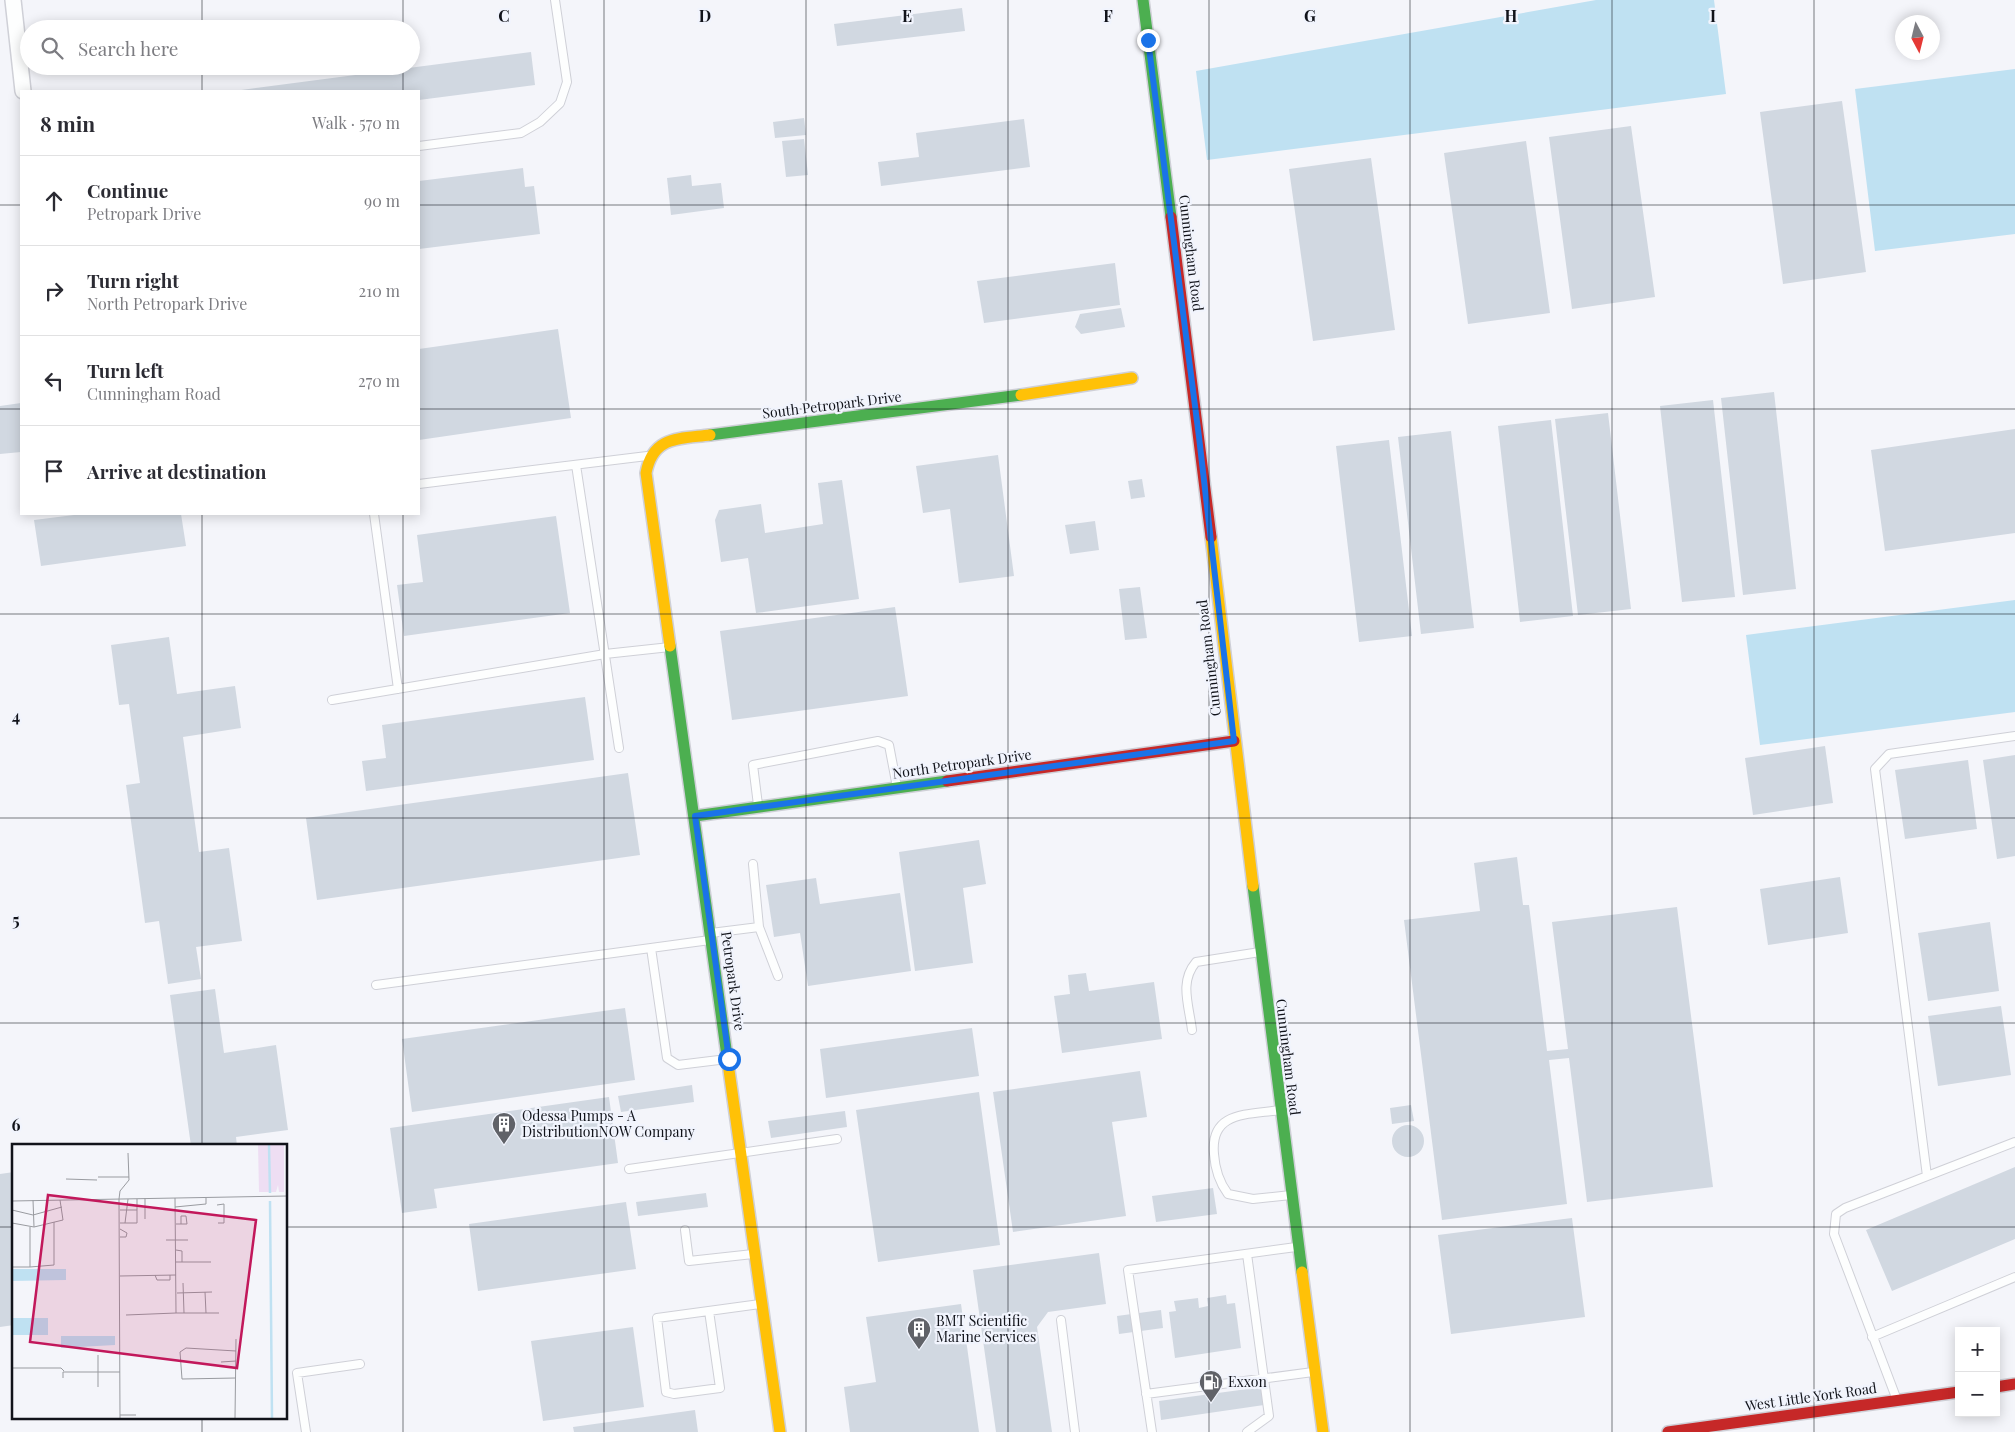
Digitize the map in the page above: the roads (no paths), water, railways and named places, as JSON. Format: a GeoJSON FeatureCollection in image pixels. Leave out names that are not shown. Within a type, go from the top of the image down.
{"type":"FeatureCollection","features":[{"type":"Feature","properties":{"kind":"street"},"geometry":{"type":"LineString","coordinates":[[13,0],[20,38]]}},
{"type":"Feature","properties":{"kind":"street","name":"Cunningham Road"},"geometry":{"type":"LineString","coordinates":[[1143,0],[1199,437],[1260,952],[1323,1432]]}},
{"type":"Feature","properties":{"kind":"street"},"geometry":{"type":"LineString","coordinates":[[23,90],[24,75]]}},
{"type":"Feature","properties":{"kind":"street","name":"South Petropark Drive"},"geometry":{"type":"LineString","coordinates":[[649,456],[656,447],[672,440],[1068,389],[1132,378]]}},
{"type":"Feature","properties":{"kind":"street","name":"Petropark Drive"},"geometry":{"type":"LineString","coordinates":[[649,456],[646,473],[672,646],[780,1432]]}},
{"type":"Feature","properties":{"kind":"street","name":"North Petropark Drive"},"geometry":{"type":"LineString","coordinates":[[695,816],[1234,741]]}},
{"type":"Feature","properties":{"kind":"street"},"geometry":{"type":"LineString","coordinates":[[2000,1386],[2015,1384]]}},
{"type":"Feature","properties":{"kind":"street","name":"West Little York Road"},"geometry":{"type":"LineString","coordinates":[[1668,1432],[1955,1393]]}},
{"type":"Feature","properties":{"kind":"lane"},"geometry":{"type":"LineString","coordinates":[[420,146],[521,133],[540,122],[560,103],[566,82],[555,0]]}},
{"type":"Feature","properties":{"kind":"lane"},"geometry":{"type":"LineString","coordinates":[[420,484],[649,456]]}},
{"type":"Feature","properties":{"kind":"lane"},"geometry":{"type":"LineString","coordinates":[[576,465],[619,748]]}},
{"type":"Feature","properties":{"kind":"lane"},"geometry":{"type":"LineString","coordinates":[[374,515],[398,689]]}},
{"type":"Feature","properties":{"kind":"lane"},"geometry":{"type":"LineString","coordinates":[[332,700],[605,654],[672,646]]}},
{"type":"Feature","properties":{"kind":"lane"},"geometry":{"type":"LineString","coordinates":[[1927,1176],[1875,769],[1889,754],[2015,736]]}},
{"type":"Feature","properties":{"kind":"lane"},"geometry":{"type":"LineString","coordinates":[[758,807],[753,766],[878,741],[889,745],[897,788]]}},
{"type":"Feature","properties":{"kind":"lane"},"geometry":{"type":"LineString","coordinates":[[753,864],[760,927],[778,976]]}},
{"type":"Feature","properties":{"kind":"lane"},"geometry":{"type":"LineString","coordinates":[[376,986],[651,948],[760,927]]}},
{"type":"Feature","properties":{"kind":"lane"},"geometry":{"type":"LineString","coordinates":[[651,948],[666,1058],[678,1065],[729,1059]]}},
{"type":"Feature","properties":{"kind":"lane"},"geometry":{"type":"LineString","coordinates":[[1192,1030],[1185,981],[1188,972],[1196,962],[1260,952]]}},
{"type":"Feature","properties":{"kind":"lane"},"geometry":{"type":"LineString","coordinates":[[1280,1110],[1242,1116],[1222,1123],[1215,1132],[1213,1143],[1214,1162],[1220,1183],[1228,1194],[1253,1199],[1291,1196]]}},
{"type":"Feature","properties":{"kind":"lane"},"geometry":{"type":"LineString","coordinates":[[629,1169],[837,1139]]}},
{"type":"Feature","properties":{"kind":"lane"},"geometry":{"type":"LineString","coordinates":[[1897,1401],[1834,1234],[1836,1214],[1845,1208],[2015,1142]]}},
{"type":"Feature","properties":{"kind":"lane"},"geometry":{"type":"LineString","coordinates":[[685,1230],[689,1261],[755,1254]]}},
{"type":"Feature","properties":{"kind":"lane"},"geometry":{"type":"LineString","coordinates":[[1152,1432],[1128,1270],[1298,1247]]}},
{"type":"Feature","properties":{"kind":"lane"},"geometry":{"type":"LineString","coordinates":[[1247,1254],[1269,1416],[1247,1432]]}},
{"type":"Feature","properties":{"kind":"lane"},"geometry":{"type":"LineString","coordinates":[[1872,1337],[2015,1277]]}},
{"type":"Feature","properties":{"kind":"lane"},"geometry":{"type":"LineString","coordinates":[[709,1310],[720,1388],[674,1394],[666,1392],[657,1318],[709,1310],[762,1303]]}},
{"type":"Feature","properties":{"kind":"lane"},"geometry":{"type":"LineString","coordinates":[[1061,1320],[1075,1432]]}},
{"type":"Feature","properties":{"kind":"lane"},"geometry":{"type":"LineString","coordinates":[[306,1432],[297,1373],[360,1364]]}},
{"type":"Feature","properties":{"kind":"lane"},"geometry":{"type":"LineString","coordinates":[[1146,1394],[1315,1372]]}},
{"type":"Feature","properties":{"kind":"water"},"geometry":{"type":"Polygon","coordinates":[[[1596,0],[1714,0],[1726,94],[1207,160],[1196,71],[1596,0]]]}},
{"type":"Feature","properties":{"kind":"water"},"geometry":{"type":"Polygon","coordinates":[[[2015,69],[2015,234],[1875,251],[1855,89],[2015,69]]]}},
{"type":"Feature","properties":{"kind":"water"},"geometry":{"type":"Polygon","coordinates":[[[2015,600],[2015,712],[1760,745],[1746,635],[2015,600]]]}},
{"type":"Feature","properties":{"kind":"place","name":"Odessa Pumps - A DistributionNOW Company"},"geometry":{"type":"Point","coordinates":[504,1145]}},
{"type":"Feature","properties":{"kind":"place","name":"BMT Scientific Marine Services"},"geometry":{"type":"Point","coordinates":[919,1350]}},
{"type":"Feature","properties":{"kind":"place","name":"Exxon"},"geometry":{"type":"Point","coordinates":[1211,1403]}}]}
